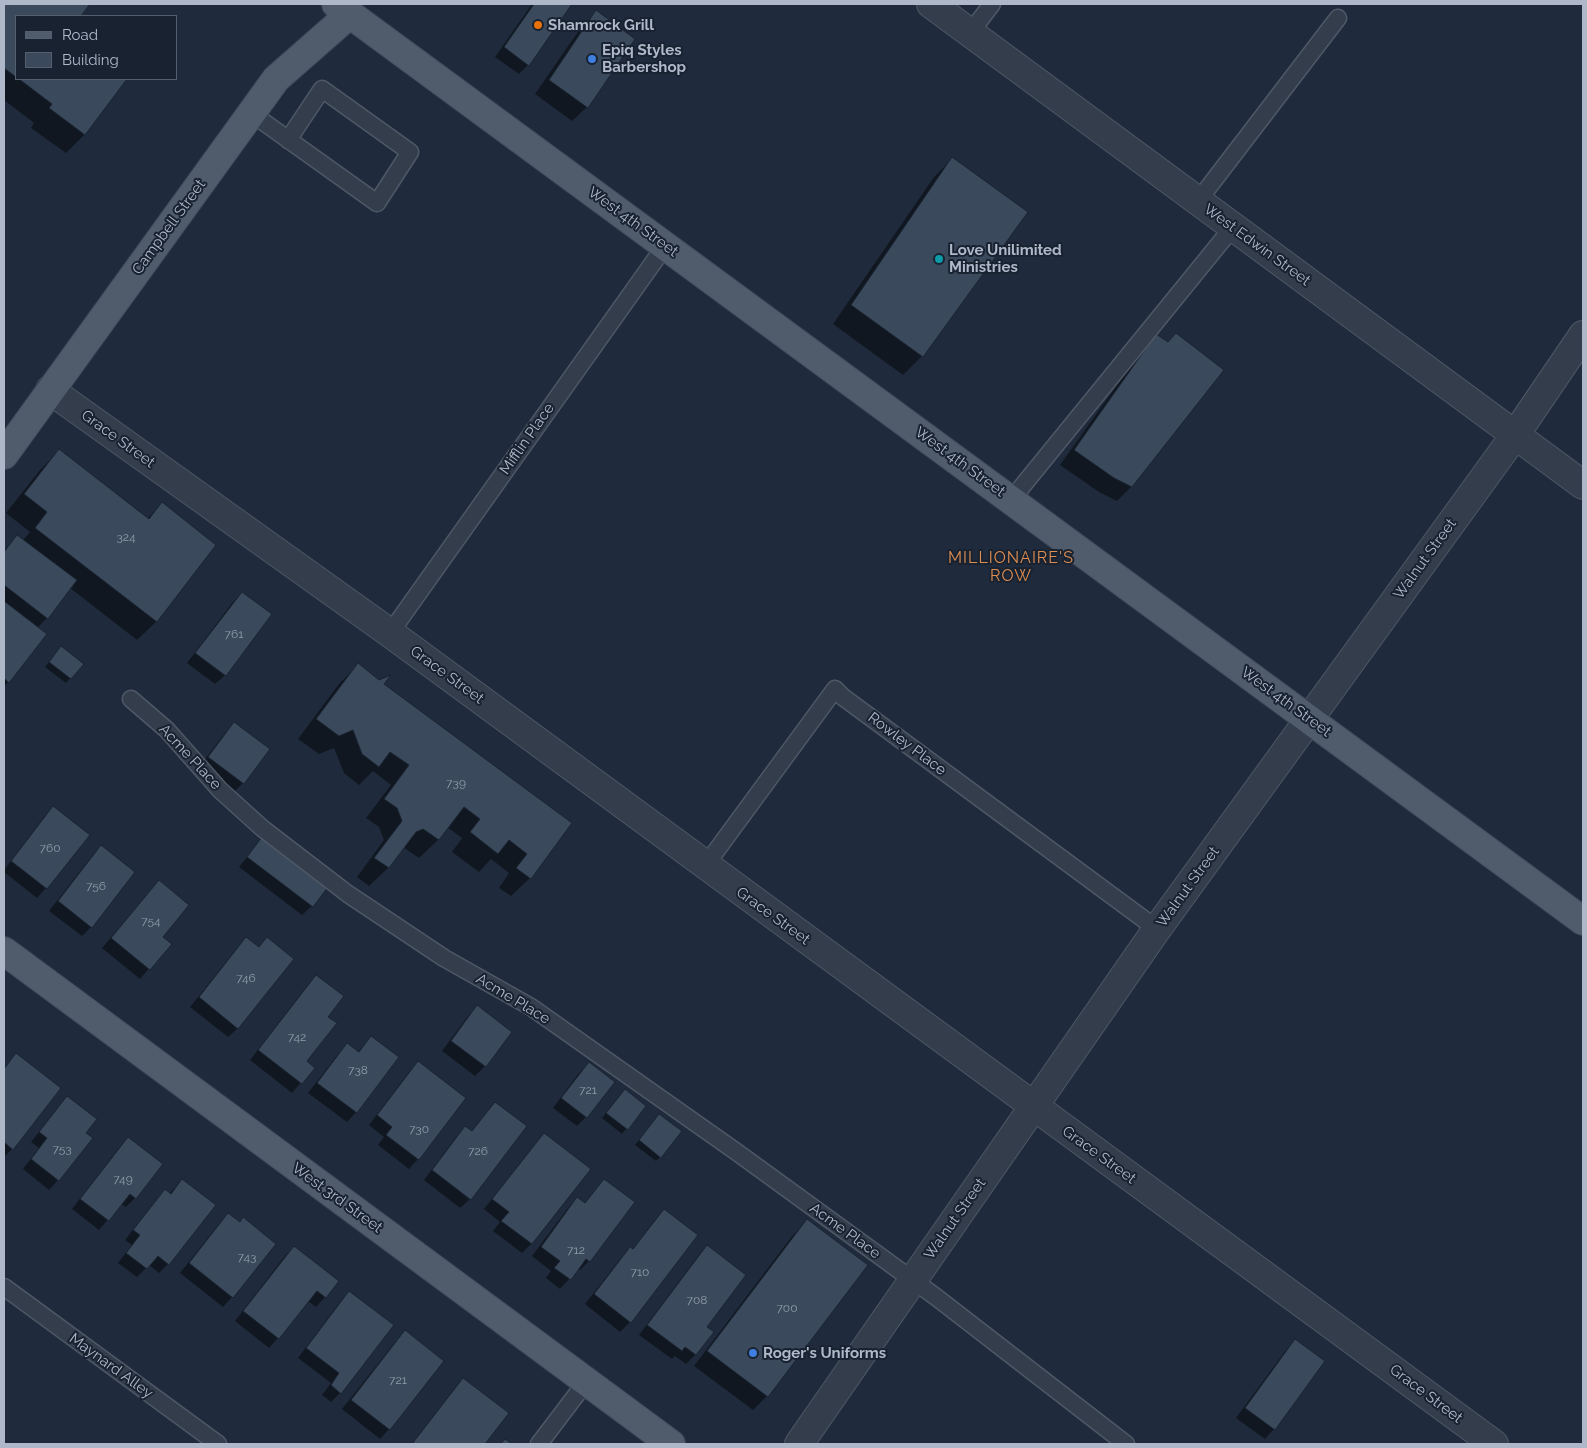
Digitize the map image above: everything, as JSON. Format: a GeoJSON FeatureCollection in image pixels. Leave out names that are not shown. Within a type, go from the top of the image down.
{"type":"FeatureCollection","features":[{"type":"Feature","properties":{"kind":"main road","name":"Campbell Street"},"geometry":{"type":"LineString","coordinates":[[4,455],[276,79],[343,9]]}},
{"type":"Feature","properties":{"kind":"main road","name":"West 4th Street"},"geometry":{"type":"LineString","coordinates":[[343,9],[1583,921]]}},
{"type":"Feature","properties":{"kind":"main road","name":"West 3rd Street"},"geometry":{"type":"LineString","coordinates":[[4,951],[671,1444]]}},
{"type":"Feature","properties":{"kind":"street","name":"West Edwin Street"},"geometry":{"type":"LineString","coordinates":[[931,4],[1583,485]]}},
{"type":"Feature","properties":{"kind":"street","name":"Walnut Street"},"geometry":{"type":"LineString","coordinates":[[799,1444],[1157,929],[1514,435],[1583,336]]}},
{"type":"Feature","properties":{"kind":"street","name":"Grace Street"},"geometry":{"type":"LineString","coordinates":[[50,390],[390,633],[1494,1444]]}},
{"type":"Feature","properties":{"kind":"lane"},"geometry":{"type":"LineString","coordinates":[[970,33],[992,4]]}},
{"type":"Feature","properties":{"kind":"lane"},"geometry":{"type":"LineString","coordinates":[[1198,200],[1338,18]]}},
{"type":"Feature","properties":{"kind":"lane"},"geometry":{"type":"LineString","coordinates":[[251,114],[377,203],[410,152],[322,90],[288,140]]}},
{"type":"Feature","properties":{"kind":"lane"},"geometry":{"type":"LineString","coordinates":[[1011,500],[1233,227]]}},
{"type":"Feature","properties":{"kind":"lane","name":"Mifflin Place"},"geometry":{"type":"LineString","coordinates":[[390,633],[665,246]]}},
{"type":"Feature","properties":{"kind":"lane","name":"Rowley Place"},"geometry":{"type":"LineString","coordinates":[[705,866],[835,689],[843,697],[1157,929]]}},
{"type":"Feature","properties":{"kind":"lane","name":"Acme Place"},"geometry":{"type":"LineString","coordinates":[[131,699],[167,730],[220,790],[262,828],[348,894],[444,958],[531,1007],[738,1153],[912,1280],[1126,1444]]}},
{"type":"Feature","properties":{"kind":"lane","name":"Maynard Alley"},"geometry":{"type":"LineString","coordinates":[[4,1287],[218,1444]]}},
{"type":"Feature","properties":{"kind":"lane"},"geometry":{"type":"LineString","coordinates":[[539,1444],[586,1382]]}},
{"type":"Feature","properties":{"kind":"building"},"geometry":{"type":"Polygon","coordinates":[[[4,4],[90,4],[82,15],[15,15],[15,76],[4,68],[4,4]]]}},
{"type":"Feature","properties":{"kind":"building","name":"Shamrock Grill"},"geometry":{"type":"Polygon","coordinates":[[[534,4],[572,4],[529,66],[504,47],[534,4]]]}},
{"type":"Feature","properties":{"kind":"building","name":"Epiq Styles Barbershop"},"geometry":{"type":"Polygon","coordinates":[[[596,10],[635,39],[588,108],[549,80],[596,10]]]}},
{"type":"Feature","properties":{"kind":"building"},"geometry":{"type":"Polygon","coordinates":[[[20,80],[126,80],[85,135],[49,108],[52,104],[20,80]]]}},
{"type":"Feature","properties":{"kind":"building","name":"Love Unilimited Ministries"},"geometry":{"type":"Polygon","coordinates":[[[952,157],[1028,212],[923,357],[851,305],[952,157]]]}},
{"type":"Feature","properties":{"kind":"building"},"geometry":{"type":"Polygon","coordinates":[[[1176,333],[1224,370],[1132,487],[1114,478],[1074,450],[1156,334],[1168,342],[1176,333]]]}},
{"type":"Feature","properties":{"kind":"building"},"geometry":{"type":"Polygon","coordinates":[[[59,449],[149,519],[162,502],[216,545],[157,622],[35,528],[47,512],[24,494],[59,449]]]}},
{"type":"Feature","properties":{"kind":"building"},"geometry":{"type":"Polygon","coordinates":[[[17,535],[77,580],[48,619],[4,585],[4,552],[17,535]]]}},
{"type":"Feature","properties":{"kind":"building"},"geometry":{"type":"Polygon","coordinates":[[[242,592],[272,614],[226,676],[195,653],[242,592]]]}},
{"type":"Feature","properties":{"kind":"building"},"geometry":{"type":"Polygon","coordinates":[[[4,601],[47,634],[9,683],[4,678],[4,601]]]}},
{"type":"Feature","properties":{"kind":"building"},"geometry":{"type":"Polygon","coordinates":[[[61,646],[84,664],[71,679],[49,662],[61,646]]]}},
{"type":"Feature","properties":{"kind":"building"},"geometry":{"type":"Polygon","coordinates":[[[358,663],[379,680],[391,675],[384,684],[572,823],[531,879],[516,868],[527,854],[509,840],[498,854],[470,832],[480,819],[464,807],[439,840],[423,829],[416,832],[389,868],[374,858],[402,821],[397,808],[384,799],[409,765],[390,752],[379,767],[362,754],[353,730],[339,736],[316,719],[358,663]]]}},
{"type":"Feature","properties":{"kind":"building"},"geometry":{"type":"Polygon","coordinates":[[[234,722],[270,749],[244,784],[208,757],[234,722]]]}},
{"type":"Feature","properties":{"kind":"building"},"geometry":{"type":"Polygon","coordinates":[[[53,806],[90,835],[47,889],[11,861],[53,806]]]}},
{"type":"Feature","properties":{"kind":"building"},"geometry":{"type":"Polygon","coordinates":[[[265,833],[331,883],[313,907],[247,857],[265,833]]]}},
{"type":"Feature","properties":{"kind":"building"},"geometry":{"type":"Polygon","coordinates":[[[101,845],[135,872],[92,928],[58,901],[101,845]]]}},
{"type":"Feature","properties":{"kind":"building"},"geometry":{"type":"Polygon","coordinates":[[[159,880],[189,905],[163,937],[172,944],[150,970],[111,938],[159,880]]]}},
{"type":"Feature","properties":{"kind":"building"},"geometry":{"type":"Polygon","coordinates":[[[246,937],[259,947],[267,937],[294,959],[238,1029],[199,997],[246,937]]]}},
{"type":"Feature","properties":{"kind":"building"},"geometry":{"type":"Polygon","coordinates":[[[316,975],[344,996],[328,1017],[337,1023],[307,1061],[315,1068],[302,1084],[258,1050],[316,975]]]}},
{"type":"Feature","properties":{"kind":"building"},"geometry":{"type":"Polygon","coordinates":[[[477,1005],[512,1032],[486,1067],[451,1041],[477,1005]]]}},
{"type":"Feature","properties":{"kind":"building"},"geometry":{"type":"Polygon","coordinates":[[[371,1036],[399,1057],[357,1113],[317,1083],[347,1043],[359,1052],[371,1036]]]}},
{"type":"Feature","properties":{"kind":"building"},"geometry":{"type":"Polygon","coordinates":[[[16,1053],[61,1088],[13,1150],[4,1142],[4,1069],[16,1053]]]}},
{"type":"Feature","properties":{"kind":"building"},"geometry":{"type":"Polygon","coordinates":[[[418,1061],[466,1098],[419,1160],[386,1135],[392,1127],[377,1115],[418,1061]]]}},
{"type":"Feature","properties":{"kind":"building"},"geometry":{"type":"Polygon","coordinates":[[[589,1062],[615,1082],[587,1118],[561,1098],[589,1062]]]}},
{"type":"Feature","properties":{"kind":"building"},"geometry":{"type":"Polygon","coordinates":[[[625,1089],[646,1106],[628,1130],[606,1113],[625,1089]]]}},
{"type":"Feature","properties":{"kind":"building"},"geometry":{"type":"Polygon","coordinates":[[[67,1096],[97,1119],[86,1133],[93,1138],[59,1181],[31,1159],[47,1138],[39,1132],[67,1096]]]}},
{"type":"Feature","properties":{"kind":"building"},"geometry":{"type":"Polygon","coordinates":[[[495,1102],[527,1126],[471,1200],[432,1170],[465,1126],[472,1131],[495,1102]]]}},
{"type":"Feature","properties":{"kind":"building"},"geometry":{"type":"Polygon","coordinates":[[[659,1114],[682,1131],[661,1158],[639,1140],[659,1114]]]}},
{"type":"Feature","properties":{"kind":"building"},"geometry":{"type":"Polygon","coordinates":[[[544,1133],[591,1169],[532,1244],[501,1221],[509,1212],[492,1199],[544,1133]]]}},
{"type":"Feature","properties":{"kind":"building"},"geometry":{"type":"Polygon","coordinates":[[[128,1137],[163,1164],[136,1199],[130,1194],[109,1221],[80,1199],[128,1137]]]}},
{"type":"Feature","properties":{"kind":"building"},"geometry":{"type":"Polygon","coordinates":[[[182,1179],[216,1205],[169,1265],[158,1256],[147,1269],[126,1253],[140,1235],[133,1230],[165,1189],[171,1194],[182,1179]]]}},
{"type":"Feature","properties":{"kind":"building"},"geometry":{"type":"Polygon","coordinates":[[[604,1179],[635,1202],[590,1262],[586,1259],[571,1280],[554,1268],[560,1261],[541,1247],[577,1197],[585,1203],[604,1179]]]}},
{"type":"Feature","properties":{"kind":"building"},"geometry":{"type":"Polygon","coordinates":[[[664,1209],[698,1235],[631,1323],[594,1294],[630,1247],[633,1249],[664,1209]]]}},
{"type":"Feature","properties":{"kind":"building"},"geometry":{"type":"Polygon","coordinates":[[[228,1213],[240,1222],[243,1217],[276,1244],[233,1298],[189,1263],[228,1213]]]}},
{"type":"Feature","properties":{"kind":"building"},"geometry":{"type":"Polygon","coordinates":[[[807,1219],[868,1265],[768,1397],[707,1351],[807,1219]]]}},
{"type":"Feature","properties":{"kind":"building"},"geometry":{"type":"Polygon","coordinates":[[[707,1245],[746,1275],[707,1327],[714,1332],[696,1355],[685,1347],[682,1351],[647,1325],[707,1245]]]}},
{"type":"Feature","properties":{"kind":"building"},"geometry":{"type":"Polygon","coordinates":[[[294,1246],[339,1281],[326,1298],[317,1291],[279,1339],[243,1311],[294,1246]]]}},
{"type":"Feature","properties":{"kind":"building"},"geometry":{"type":"Polygon","coordinates":[[[349,1291],[394,1325],[341,1394],[331,1385],[339,1373],[306,1348],[349,1291]]]}},
{"type":"Feature","properties":{"kind":"building"},"geometry":{"type":"Polygon","coordinates":[[[405,1330],[444,1361],[390,1430],[351,1400],[405,1330]]]}},
{"type":"Feature","properties":{"kind":"building"},"geometry":{"type":"Polygon","coordinates":[[[1295,1339],[1325,1361],[1275,1430],[1245,1408],[1295,1339]]]}},
{"type":"Feature","properties":{"kind":"building"},"geometry":{"type":"Polygon","coordinates":[[[463,1378],[509,1413],[485,1444],[412,1444],[463,1378]]]}},
{"type":"Feature","properties":{"kind":"building"},"geometry":{"type":"Polygon","coordinates":[[[505,1439],[512,1444],[501,1444],[505,1439]]]}},
{"type":"Feature","properties":{"kind":"place","name":"Shamrock Grill"},"geometry":{"type":"Point","coordinates":[538,25]}},
{"type":"Feature","properties":{"kind":"place","name":"Epiq Styles Barbershop"},"geometry":{"type":"Point","coordinates":[592,59]}},
{"type":"Feature","properties":{"kind":"place","name":"Love Unilimited Ministries"},"geometry":{"type":"Point","coordinates":[939,259]}},
{"type":"Feature","properties":{"kind":"place","name":"Roger's Uniforms"},"geometry":{"type":"Point","coordinates":[753,1353]}},
{"type":"Feature","properties":{"kind":"district","name":"MILLIONAIRE'S ROW"},"geometry":{"type":"Point","coordinates":[1011,567]}}]}
